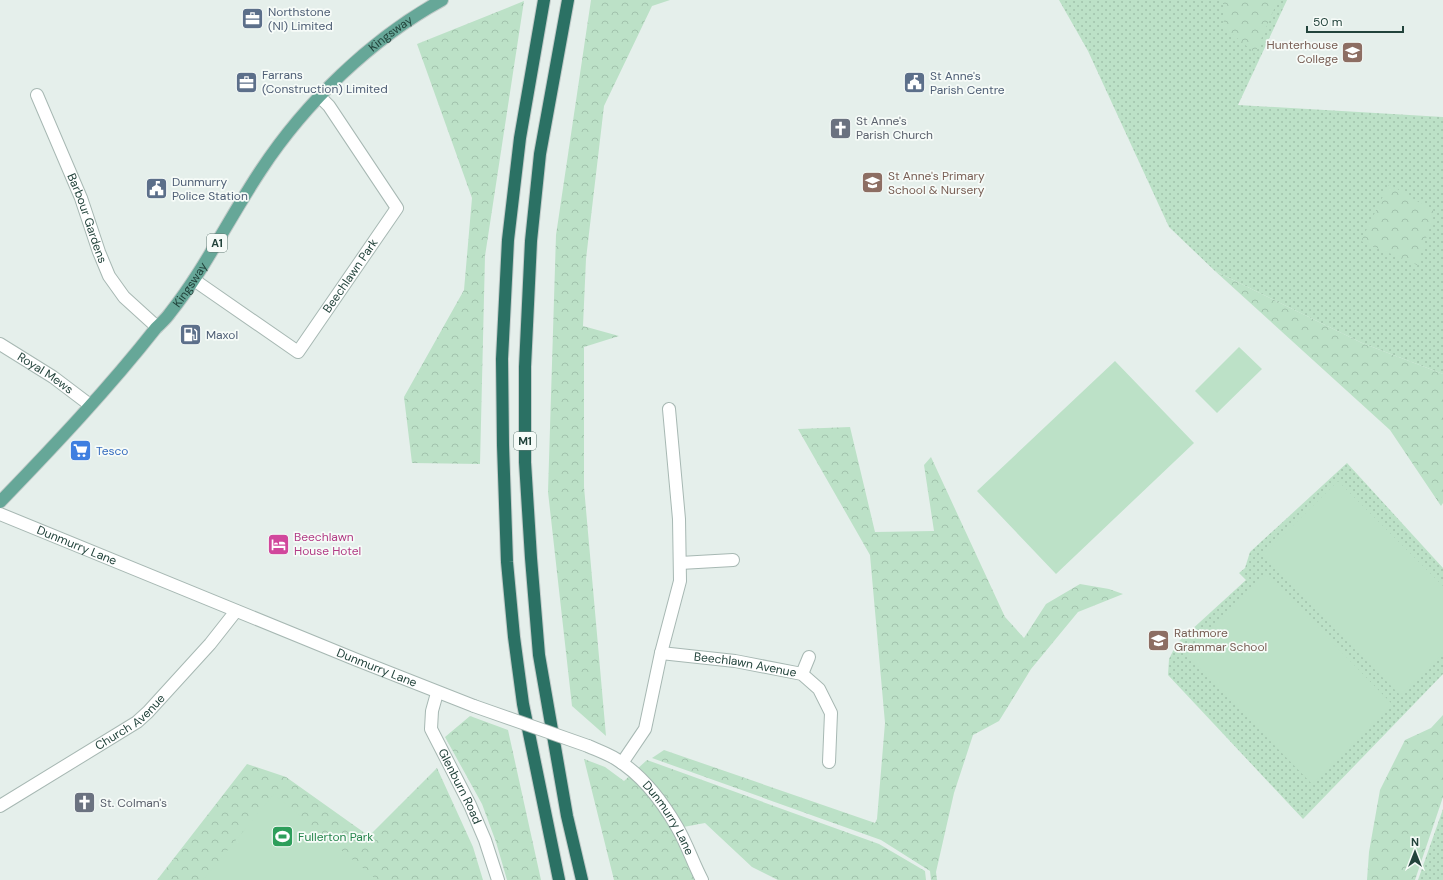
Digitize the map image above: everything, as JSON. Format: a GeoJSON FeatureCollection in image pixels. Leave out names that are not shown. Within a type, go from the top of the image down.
{"type":"FeatureCollection","features":[{"type":"Feature","properties":{"kind":"highway","name":"M1"},"geometry":{"type":"LineString","coordinates":[[568,0],[540,154],[531,240],[525,367],[525,462],[530,558],[539,655],[566,809],[582,880]]}},
{"type":"Feature","properties":{"kind":"highway","name":"M1"},"geometry":{"type":"LineString","coordinates":[[543,4],[520,138],[508,240],[502,359],[503,444],[507,562],[514,637],[524,704],[559,880]]}},
{"type":"Feature","properties":{"kind":"main road","name":"Kingsway"},"geometry":{"type":"LineString","coordinates":[[0,502],[90,405],[169,314],[194,280],[262,168],[319,96],[378,43],[411,19],[442,0]]}},
{"type":"Feature","properties":{"kind":"street","name":"Barbour Gardens"},"geometry":{"type":"LineString","coordinates":[[37,95],[81,198],[99,252],[109,276],[124,297],[157,327]]}},
{"type":"Feature","properties":{"kind":"street","name":"Beechlawn Park"},"geometry":{"type":"LineString","coordinates":[[194,280],[298,352],[397,208],[329,106],[319,96]]}},
{"type":"Feature","properties":{"kind":"street","name":"Royal Mews"},"geometry":{"type":"LineString","coordinates":[[0,344],[53,377],[90,405]]}},
{"type":"Feature","properties":{"kind":"street"},"geometry":{"type":"LineString","coordinates":[[622,763],[645,728],[661,653],[680,581],[678,519],[669,409]]}},
{"type":"Feature","properties":{"kind":"street","name":"Dunmurry Lane"},"geometry":{"type":"LineString","coordinates":[[0,514],[437,693],[588,746],[615,758],[635,773],[664,806],[678,828],[702,880]]}},
{"type":"Feature","properties":{"kind":"street"},"geometry":{"type":"LineString","coordinates":[[680,564],[733,560]]}},
{"type":"Feature","properties":{"kind":"street","name":"Church Avenue"},"geometry":{"type":"LineString","coordinates":[[0,806],[138,722],[210,644],[236,611]]}},
{"type":"Feature","properties":{"kind":"street","name":"Beechlawn Avenue"},"geometry":{"type":"LineString","coordinates":[[661,653],[735,661],[802,674],[819,689],[831,713],[829,762]]}},
{"type":"Feature","properties":{"kind":"street"},"geometry":{"type":"LineString","coordinates":[[802,674],[809,657]]}},
{"type":"Feature","properties":{"kind":"street","name":"Glenburn Road"},"geometry":{"type":"LineString","coordinates":[[437,693],[432,711],[431,729],[470,805],[486,843],[498,880]]}},
{"type":"Feature","properties":{"kind":"green space"},"geometry":{"type":"Polygon","coordinates":[[[591,0],[670,0],[652,6],[604,106],[586,259],[583,326],[619,336],[584,347],[584,487],[606,736],[572,706],[548,492],[556,235],[591,0]]]}},
{"type":"Feature","properties":{"kind":"green space"},"geometry":{"type":"Polygon","coordinates":[[[1059,0],[1287,0],[1238,105],[1443,117],[1443,374],[1362,343],[1215,271],[1169,227],[1088,51],[1059,0]]]}},
{"type":"Feature","properties":{"kind":"green space"},"geometry":{"type":"Polygon","coordinates":[[[1223,0],[1278,0],[1255,53],[1224,27],[1223,0]]]}},
{"type":"Feature","properties":{"kind":"green space"},"geometry":{"type":"Polygon","coordinates":[[[524,1],[485,256],[480,464],[412,463],[404,397],[464,290],[472,198],[417,44],[524,1]]]}},
{"type":"Feature","properties":{"kind":"green space"},"geometry":{"type":"Polygon","coordinates":[[[1389,184],[1435,212],[1417,265],[1361,241],[1389,184]]]}},
{"type":"Feature","properties":{"kind":"green space"},"geometry":{"type":"Polygon","coordinates":[[[1215,271],[1362,343],[1443,374],[1443,503],[1441,506],[1390,430],[1215,271]]]}},
{"type":"Feature","properties":{"kind":"green space"},"geometry":{"type":"Polygon","coordinates":[[[1239,347],[1262,369],[1217,413],[1195,391],[1239,347]]]}},
{"type":"Feature","properties":{"kind":"green space"},"geometry":{"type":"Polygon","coordinates":[[[1115,361],[1194,443],[1056,574],[977,491],[1115,361]]]}},
{"type":"Feature","properties":{"kind":"green space"},"geometry":{"type":"Polygon","coordinates":[[[850,427],[875,532],[934,531],[924,465],[931,457],[1005,617],[1024,638],[1046,604],[1080,584],[1109,589],[1123,594],[1078,612],[1031,669],[999,721],[973,735],[954,793],[936,872],[937,880],[931,880],[930,871],[881,840],[652,758],[664,750],[875,823],[877,819],[885,723],[870,555],[798,429],[850,427]]]}},
{"type":"Feature","properties":{"kind":"green space"},"geometry":{"type":"Polygon","coordinates":[[[1347,463],[1443,568],[1443,674],[1303,819],[1168,675],[1169,659],[1177,643],[1246,580],[1239,573],[1245,568],[1250,552],[1347,463]]]}},
{"type":"Feature","properties":{"kind":"green space"},"geometry":{"type":"Polygon","coordinates":[[[1338,481],[1443,586],[1443,653],[1400,695],[1262,556],[1338,481]]]}},
{"type":"Feature","properties":{"kind":"green space"},"geometry":{"type":"Polygon","coordinates":[[[1266,574],[1393,705],[1312,784],[1185,653],[1266,574]]]}},
{"type":"Feature","properties":{"kind":"green space"},"geometry":{"type":"Polygon","coordinates":[[[1443,715],[1443,797],[1415,880],[1367,880],[1369,852],[1380,790],[1405,740],[1431,728],[1443,715]]]}},
{"type":"Feature","properties":{"kind":"green space"},"geometry":{"type":"Polygon","coordinates":[[[470,716],[508,730],[541,880],[507,880],[496,842],[482,804],[445,737],[470,716]]]}},
{"type":"Feature","properties":{"kind":"green space"},"geometry":{"type":"Polygon","coordinates":[[[584,759],[605,767],[624,781],[647,760],[879,844],[925,871],[926,880],[778,880],[752,867],[705,823],[678,828],[702,880],[614,880],[584,759]]]}},
{"type":"Feature","properties":{"kind":"green space"},"geometry":{"type":"Polygon","coordinates":[[[247,764],[286,777],[369,836],[437,768],[473,847],[483,880],[157,880],[247,764]]]}},
{"type":"Feature","properties":{"kind":"green space","name":"Fullerton Park"},"geometry":{"type":"Polygon","coordinates":[[[274,794],[377,880],[203,880],[274,794]]]}},
{"type":"Feature","properties":{"kind":"green space"},"geometry":{"type":"Polygon","coordinates":[[[1443,809],[1443,880],[1418,880],[1443,809]]]}},
{"type":"Feature","properties":{"kind":"place","name":"Northstone (NI) Limited"},"geometry":{"type":"Point","coordinates":[252,19]}},
{"type":"Feature","properties":{"kind":"place","name":"Hunterhouse College"},"geometry":{"type":"Point","coordinates":[1353,52]}},
{"type":"Feature","properties":{"kind":"place","name":"Farrans (Construction) Limited"},"geometry":{"type":"Point","coordinates":[247,82]}},
{"type":"Feature","properties":{"kind":"place","name":"St Anne's Parish Centre"},"geometry":{"type":"Point","coordinates":[914,83]}},
{"type":"Feature","properties":{"kind":"place","name":"St Anne's Parish Church"},"geometry":{"type":"Point","coordinates":[840,128]}},
{"type":"Feature","properties":{"kind":"place","name":"St Anne's Primary School & Nursery"},"geometry":{"type":"Point","coordinates":[872,183]}},
{"type":"Feature","properties":{"kind":"place","name":"Dunmurry Police Station"},"geometry":{"type":"Point","coordinates":[156,189]}},
{"type":"Feature","properties":{"kind":"place","name":"Maxol"},"geometry":{"type":"Point","coordinates":[191,335]}},
{"type":"Feature","properties":{"kind":"place","name":"Tesco"},"geometry":{"type":"Point","coordinates":[81,451]}},
{"type":"Feature","properties":{"kind":"place","name":"Beechlawn House Hotel"},"geometry":{"type":"Point","coordinates":[278,544]}},
{"type":"Feature","properties":{"kind":"place","name":"Rathmore Grammar School"},"geometry":{"type":"Point","coordinates":[1158,640]}},
{"type":"Feature","properties":{"kind":"place","name":"St. Colman's"},"geometry":{"type":"Point","coordinates":[85,803]}},
{"type":"Feature","properties":{"kind":"place","name":"Fullerton Park"},"geometry":{"type":"Point","coordinates":[282,837]}}]}
